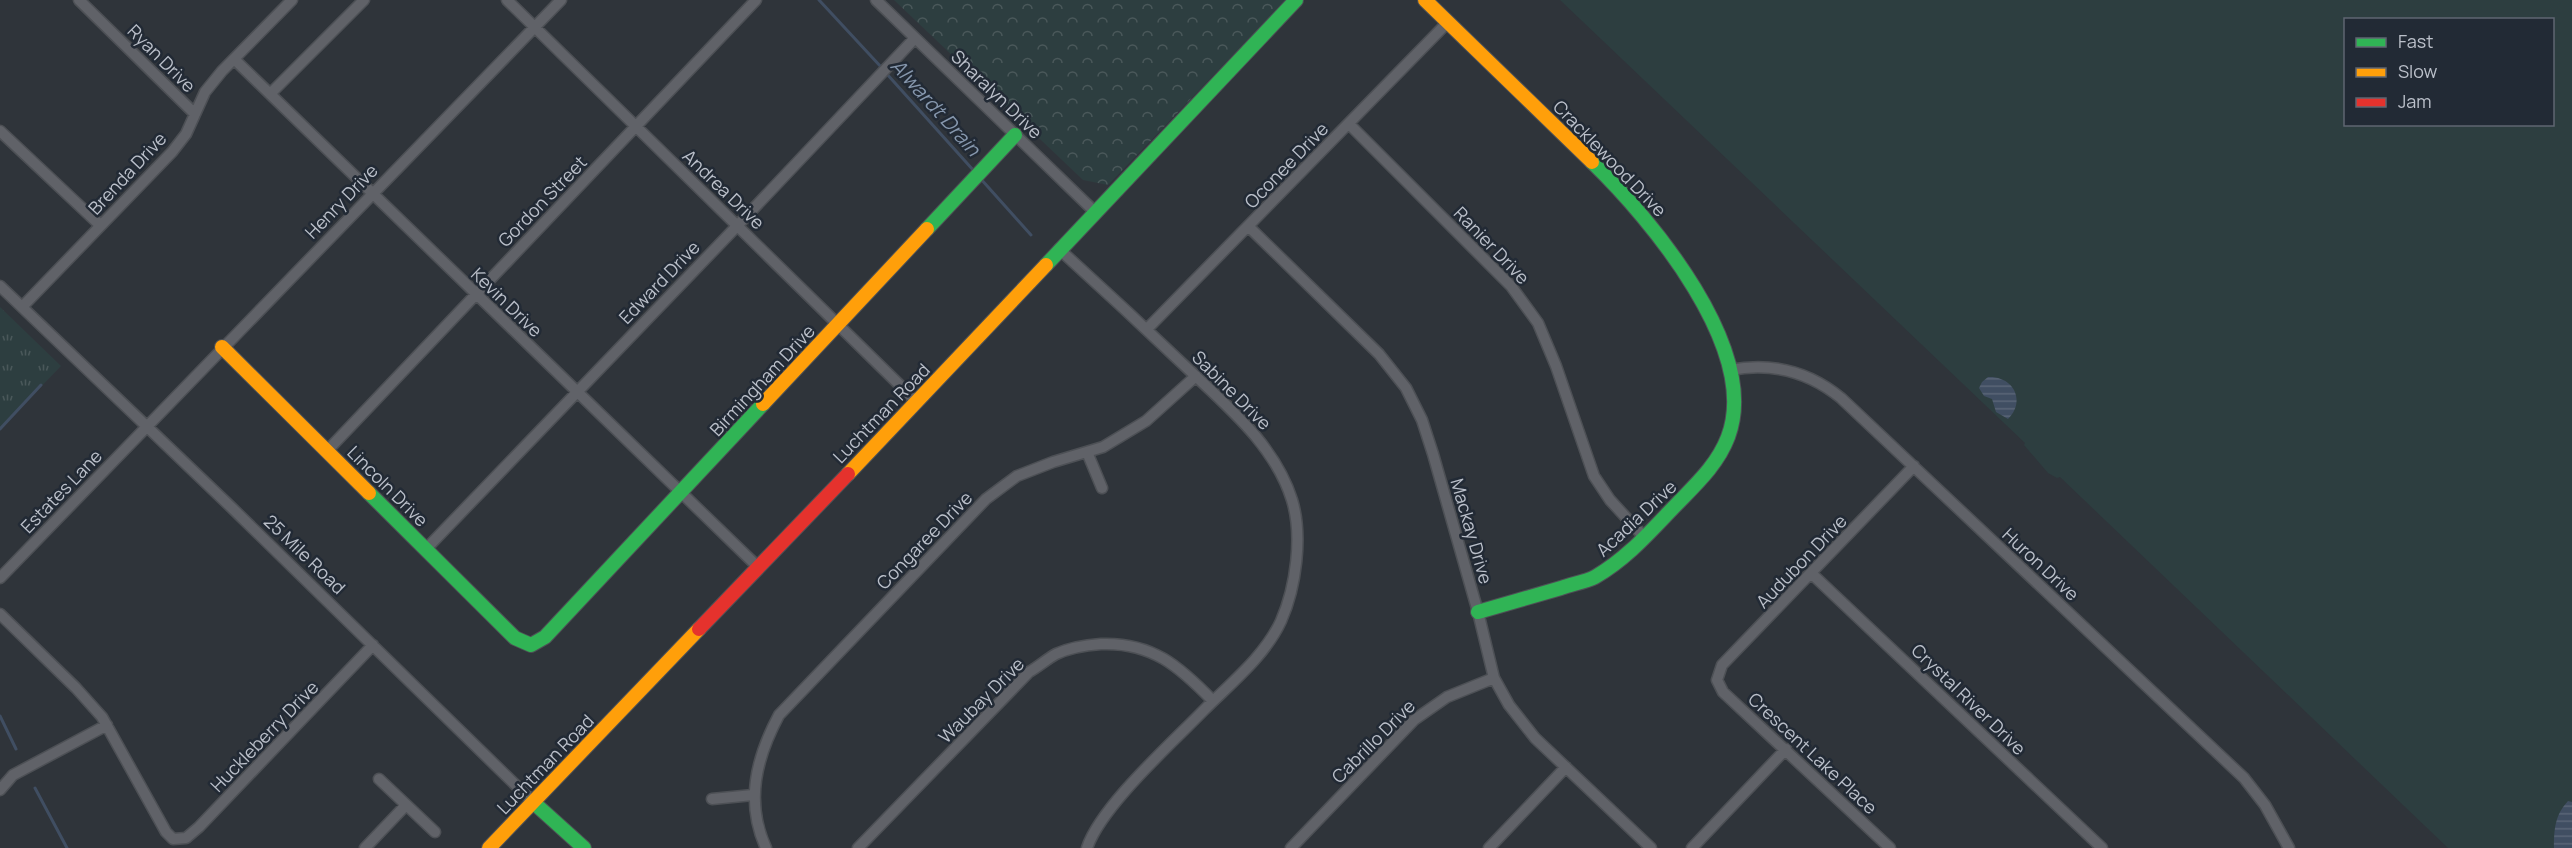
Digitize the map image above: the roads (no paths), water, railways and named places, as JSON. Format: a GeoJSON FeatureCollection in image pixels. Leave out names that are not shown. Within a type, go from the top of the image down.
{"type":"FeatureCollection","features":[{"type":"Feature","properties":{"kind":"street","name":"Brenda Drive"},"geometry":{"type":"LineString","coordinates":[[22,307],[172,152],[186,134],[205,92],[292,0]]}},
{"type":"Feature","properties":{"kind":"street"},"geometry":{"type":"LineString","coordinates":[[270,94],[364,0]]}},
{"type":"Feature","properties":{"kind":"street","name":"Andrea Drive"},"geometry":{"type":"LineString","coordinates":[[507,0],[917,402]]}},
{"type":"Feature","properties":{"kind":"street","name":"Henry Drive"},"geometry":{"type":"LineString","coordinates":[[146,426],[561,0]]}},
{"type":"Feature","properties":{"kind":"street","name":"Gordon Street"},"geometry":{"type":"LineString","coordinates":[[327,451],[756,0]]}},
{"type":"Feature","properties":{"kind":"street","name":"Sharalyn Drive"},"geometry":{"type":"LineString","coordinates":[[876,0],[1095,212]]}},
{"type":"Feature","properties":{"kind":"street","name":"Luchtman Road"},"geometry":{"type":"LineString","coordinates":[[489,848],[917,402],[1296,0]]}},
{"type":"Feature","properties":{"kind":"street","name":"Cracklewood Drive"},"geometry":{"type":"LineString","coordinates":[[1425,0],[1620,189],[1654,228],[1704,304],[1730,370]]}},
{"type":"Feature","properties":{"kind":"street","name":"Ryan Drive"},"geometry":{"type":"LineString","coordinates":[[84,1],[195,114]]}},
{"type":"Feature","properties":{"kind":"street","name":"Oconee Drive"},"geometry":{"type":"LineString","coordinates":[[1147,329],[1448,22]]}},
{"type":"Feature","properties":{"kind":"street","name":"Edward Drive"},"geometry":{"type":"LineString","coordinates":[[426,549],[915,38]]}},
{"type":"Feature","properties":{"kind":"street","name":"Kevin Drive"},"geometry":{"type":"LineString","coordinates":[[234,59],[758,567]]}},
{"type":"Feature","properties":{"kind":"street","name":"Ranier Drive"},"geometry":{"type":"LineString","coordinates":[[1349,124],[1511,286],[1538,323],[1552,355],[1594,476],[1610,500],[1644,537]]}},
{"type":"Feature","properties":{"kind":"street"},"geometry":{"type":"LineString","coordinates":[[0,131],[100,225]]}},
{"type":"Feature","properties":{"kind":"street","name":"Birmingham Drive"},"geometry":{"type":"LineString","coordinates":[[531,645],[545,636],[1015,135]]}},
{"type":"Feature","properties":{"kind":"street","name":"Mackay Drive"},"geometry":{"type":"LineString","coordinates":[[1249,227],[1379,354],[1406,388],[1422,420],[1434,454],[1494,678],[1509,705],[1525,726],[1651,848]]}},
{"type":"Feature","properties":{"kind":"street","name":"Sabine Drive"},"geometry":{"type":"LineString","coordinates":[[1059,249],[1147,329],[1259,439],[1278,468],[1293,502],[1297,543],[1293,587],[1280,622],[1258,655],[1110,809],[1088,848]]}},
{"type":"Feature","properties":{"kind":"street","name":"25 Mile Road"},"geometry":{"type":"LineString","coordinates":[[0,286],[533,802],[584,848]]}},
{"type":"Feature","properties":{"kind":"street","name":"Lincoln Drive"},"geometry":{"type":"LineString","coordinates":[[222,347],[515,638],[531,645]]}},
{"type":"Feature","properties":{"kind":"street","name":"Huron Drive"},"geometry":{"type":"LineString","coordinates":[[1730,370],[1761,365],[1774,367],[1815,380],[1841,398],[2248,783],[2276,821],[2289,848]]}},
{"type":"Feature","properties":{"kind":"street","name":"Acadia Drive"},"geometry":{"type":"LineString","coordinates":[[1478,612],[1593,578],[1628,555],[1713,466],[1728,437],[1736,404],[1730,370]]}},
{"type":"Feature","properties":{"kind":"street","name":"Congaree Drive"},"geometry":{"type":"LineString","coordinates":[[753,799],[765,740],[779,716],[986,499],[1017,477],[1103,447],[1146,421],[1196,376]]}},
{"type":"Feature","properties":{"kind":"street","name":"Estates Lane"},"geometry":{"type":"LineString","coordinates":[[0,578],[146,426]]}},
{"type":"Feature","properties":{"kind":"street"},"geometry":{"type":"LineString","coordinates":[[1087,452],[1102,488]]}},
{"type":"Feature","properties":{"kind":"street","name":"Audubon Drive"},"geometry":{"type":"LineString","coordinates":[[1717,680],[1722,665],[1914,466]]}},
{"type":"Feature","properties":{"kind":"street","name":"Crystal River Drive"},"geometry":{"type":"LineString","coordinates":[[1812,574],[2102,848]]}},
{"type":"Feature","properties":{"kind":"street"},"geometry":{"type":"LineString","coordinates":[[0,614],[76,688],[107,725],[14,775],[0,790]]}},
{"type":"Feature","properties":{"kind":"street","name":"Waubay Drive"},"geometry":{"type":"LineString","coordinates":[[858,848],[1029,672],[1057,654],[1089,645],[1123,644],[1154,652],[1186,673],[1213,701]]}},
{"type":"Feature","properties":{"kind":"street","name":"Huckleberry Drive"},"geometry":{"type":"LineString","coordinates":[[107,725],[166,832],[173,838],[186,838],[373,645]]}},
{"type":"Feature","properties":{"kind":"street","name":"Cabrillo Drive"},"geometry":{"type":"LineString","coordinates":[[1291,848],[1414,720],[1447,697],[1494,678]]}},
{"type":"Feature","properties":{"kind":"street","name":"Crescent Lake Place"},"geometry":{"type":"LineString","coordinates":[[1717,680],[1723,692],[1890,848]]}},
{"type":"Feature","properties":{"kind":"street"},"geometry":{"type":"LineString","coordinates":[[1692,848],[1786,749]]}},
{"type":"Feature","properties":{"kind":"street"},"geometry":{"type":"LineString","coordinates":[[1490,848],[1566,767]]}},
{"type":"Feature","properties":{"kind":"street"},"geometry":{"type":"LineString","coordinates":[[379,779],[435,832]]}},
{"type":"Feature","properties":{"kind":"street"},"geometry":{"type":"LineString","coordinates":[[712,799],[753,799],[758,826],[766,848]]}},
{"type":"Feature","properties":{"kind":"street"},"geometry":{"type":"LineString","coordinates":[[365,848],[406,805]]}},
{"type":"Feature","properties":{"kind":"water"},"geometry":{"type":"Polygon","coordinates":[[[1988,377],[2005,381],[2014,391],[2016,405],[2008,419],[1996,412],[1992,399],[1984,396],[1979,388],[1988,377]]]}},
{"type":"Feature","properties":{"kind":"water"},"geometry":{"type":"Polygon","coordinates":[[[2568,801],[2572,802],[2572,848],[2554,848],[2556,823],[2568,801]]]}},
{"type":"Feature","properties":{"kind":"waterway","name":"Alwardt Drain"},"geometry":{"type":"LineString","coordinates":[[819,0],[882,68]]}},
{"type":"Feature","properties":{"kind":"waterway","name":"Alwardt Drain"},"geometry":{"type":"LineString","coordinates":[[886,73],[974,171]]}},
{"type":"Feature","properties":{"kind":"waterway","name":"Alwardt Drain"},"geometry":{"type":"LineString","coordinates":[[980,178],[1031,235]]}},
{"type":"Feature","properties":{"kind":"waterway"},"geometry":{"type":"LineString","coordinates":[[0,429],[41,385]]}},
{"type":"Feature","properties":{"kind":"waterway"},"geometry":{"type":"LineString","coordinates":[[0,716],[16,749]]}},
{"type":"Feature","properties":{"kind":"waterway"},"geometry":{"type":"LineString","coordinates":[[35,788],[67,848]]}}]}
